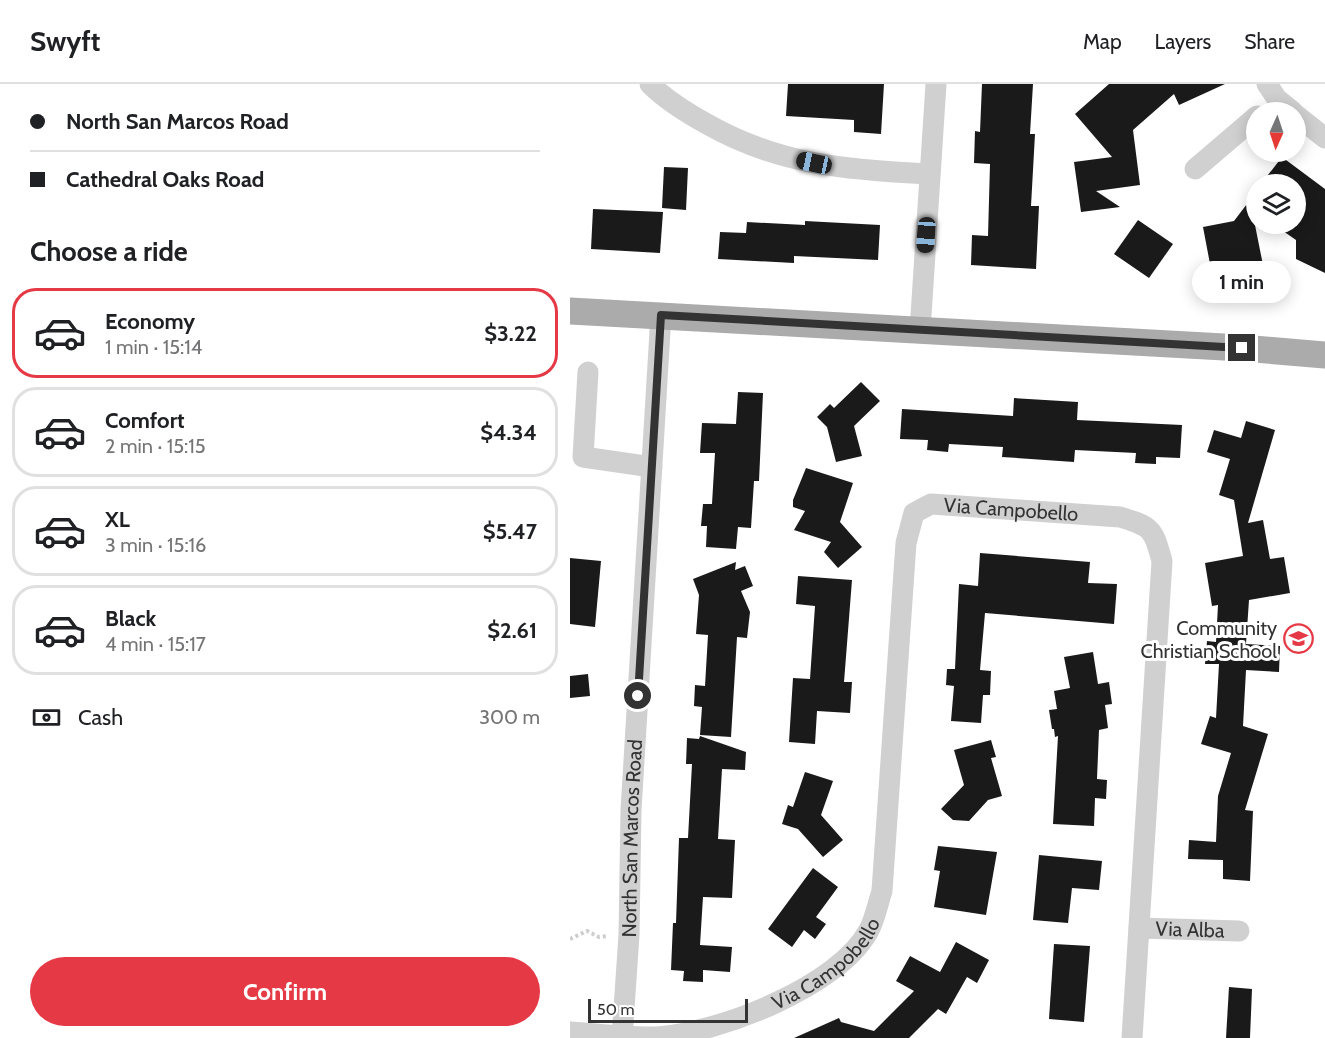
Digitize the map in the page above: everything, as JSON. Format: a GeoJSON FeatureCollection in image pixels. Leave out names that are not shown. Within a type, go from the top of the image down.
{"type":"FeatureCollection","features":[{"type":"Feature","properties":{"kind":"main road"},"geometry":{"type":"LineString","coordinates":[[570,311],[1242,348],[1325,355]]}},
{"type":"Feature","properties":{"kind":"street"},"geometry":{"type":"LineString","coordinates":[[650,84],[688,113],[758,148],[833,167],[930,174]]}},
{"type":"Feature","properties":{"kind":"street"},"geometry":{"type":"LineString","coordinates":[[920,331],[936,84]]}},
{"type":"Feature","properties":{"kind":"street"},"geometry":{"type":"LineString","coordinates":[[1272,91],[1283,102]]}},
{"type":"Feature","properties":{"kind":"street"},"geometry":{"type":"LineString","coordinates":[[1306,123],[1325,138]]}},
{"type":"Feature","properties":{"kind":"street"},"geometry":{"type":"LineString","coordinates":[[1195,169],[1246,125]]}},
{"type":"Feature","properties":{"kind":"street","name":"North San Marcos Road"},"geometry":{"type":"LineString","coordinates":[[622,1037],[629,934],[631,810],[661,315]]}},
{"type":"Feature","properties":{"kind":"street"},"geometry":{"type":"LineString","coordinates":[[588,372],[583,457],[652,467]]}},
{"type":"Feature","properties":{"kind":"street","name":"Via Campobello"},"geometry":{"type":"LineString","coordinates":[[570,1032],[622,1037],[659,1037],[703,1030],[777,1001],[819,980],[849,955],[869,930],[882,891],[906,543],[914,513],[931,504],[1120,517],[1144,524],[1154,534],[1162,561],[1132,1038]]}},
{"type":"Feature","properties":{"kind":"street","name":"Via Alba"},"geometry":{"type":"LineString","coordinates":[[1139,928],[1239,932]]}},
{"type":"Feature","properties":{"kind":"path"},"geometry":{"type":"LineString","coordinates":[[570,939],[587,931],[599,937],[629,934]]}},
{"type":"Feature","properties":{"kind":"building"},"geometry":{"type":"Polygon","coordinates":[[[788,84],[884,84],[881,134],[854,132],[854,120],[786,116],[788,84]]]}},
{"type":"Feature","properties":{"kind":"building"},"geometry":{"type":"Polygon","coordinates":[[[982,84],[1033,84],[1030,134],[1035,134],[1031,206],[1039,206],[1036,269],[971,265],[972,235],[988,236],[990,164],[974,163],[975,131],[980,132],[982,84]]]}},
{"type":"Feature","properties":{"kind":"building"},"geometry":{"type":"Polygon","coordinates":[[[1109,84],[1225,84],[1179,105],[1174,94],[1133,130],[1140,185],[1096,191],[1120,207],[1081,212],[1074,162],[1112,157],[1075,114],[1109,84]]]}},
{"type":"Feature","properties":{"kind":"building"},"geometry":{"type":"Polygon","coordinates":[[[1278,162],[1289,162],[1305,174],[1269,174],[1278,162]]]}},
{"type":"Feature","properties":{"kind":"building"},"geometry":{"type":"Polygon","coordinates":[[[664,167],[688,168],[686,210],[662,208],[664,167]]]}},
{"type":"Feature","properties":{"kind":"building"},"geometry":{"type":"Polygon","coordinates":[[[1306,175],[1325,189],[1325,273],[1296,259],[1296,240],[1287,234],[1306,234],[1306,175]]]}},
{"type":"Feature","properties":{"kind":"building"},"geometry":{"type":"Polygon","coordinates":[[[1246,205],[1246,234],[1257,234],[1265,275],[1214,285],[1203,227],[1234,221],[1246,205]]]}},
{"type":"Feature","properties":{"kind":"building"},"geometry":{"type":"Polygon","coordinates":[[[593,209],[663,212],[660,253],[591,249],[593,209]]]}},
{"type":"Feature","properties":{"kind":"building"},"geometry":{"type":"Polygon","coordinates":[[[1138,220],[1173,244],[1149,278],[1114,254],[1138,220]]]}},
{"type":"Feature","properties":{"kind":"building"},"geometry":{"type":"Polygon","coordinates":[[[805,221],[880,225],[878,260],[794,256],[794,263],[718,259],[720,232],[746,233],[747,222],[805,225],[805,221]]]}},
{"type":"Feature","properties":{"kind":"building"},"geometry":{"type":"Polygon","coordinates":[[[861,382],[880,401],[854,426],[862,456],[836,462],[827,427],[817,417],[830,404],[834,408],[861,382]]]}},
{"type":"Feature","properties":{"kind":"building"},"geometry":{"type":"Polygon","coordinates":[[[738,392],[763,393],[759,481],[754,481],[751,528],[738,527],[736,549],[706,547],[707,526],[701,526],[703,504],[712,504],[715,453],[700,453],[702,423],[736,424],[738,392]]]}},
{"type":"Feature","properties":{"kind":"building"},"geometry":{"type":"Polygon","coordinates":[[[1014,398],[1078,402],[1077,420],[1182,425],[1180,458],[1156,457],[1156,464],[1135,463],[1136,453],[1075,450],[1074,462],[1002,457],[1003,447],[949,444],[948,452],[927,450],[928,440],[900,439],[902,409],[1013,416],[1014,398]]]}},
{"type":"Feature","properties":{"kind":"building"},"geometry":{"type":"Polygon","coordinates":[[[1246,421],[1275,430],[1248,523],[1263,520],[1270,559],[1284,557],[1290,593],[1249,600],[1246,644],[1280,646],[1279,672],[1246,670],[1243,726],[1268,734],[1245,810],[1253,811],[1250,881],[1223,879],[1223,860],[1188,859],[1189,840],[1216,842],[1218,796],[1231,753],[1201,744],[1210,716],[1216,718],[1219,664],[1205,664],[1207,641],[1216,642],[1218,605],[1212,606],[1205,563],[1243,556],[1234,500],[1219,495],[1230,459],[1207,452],[1214,430],[1241,438],[1246,421]]]}},
{"type":"Feature","properties":{"kind":"building"},"geometry":{"type":"Polygon","coordinates":[[[806,468],[853,483],[840,522],[862,547],[838,568],[824,552],[831,542],[794,530],[805,511],[793,507],[793,500],[806,468]]]}},
{"type":"Feature","properties":{"kind":"building"},"geometry":{"type":"Polygon","coordinates":[[[980,553],[1090,562],[1088,583],[1117,584],[1114,624],[985,613],[980,670],[991,671],[990,695],[983,695],[981,723],[951,721],[954,686],[946,685],[947,669],[955,669],[959,584],[978,586],[980,553]]]}},
{"type":"Feature","properties":{"kind":"building"},"geometry":{"type":"Polygon","coordinates":[[[570,558],[601,561],[595,627],[570,624],[570,558]]]}},
{"type":"Feature","properties":{"kind":"building"},"geometry":{"type":"Polygon","coordinates":[[[736,562],[735,570],[745,566],[753,586],[741,591],[750,612],[747,638],[737,637],[731,737],[700,735],[702,707],[694,706],[695,685],[705,686],[708,635],[696,634],[699,595],[693,579],[736,562]]]}},
{"type":"Feature","properties":{"kind":"building"},"geometry":{"type":"Polygon","coordinates":[[[798,576],[852,580],[844,682],[852,682],[850,713],[817,711],[815,744],[789,742],[793,678],[810,679],[815,606],[796,604],[798,576]]]}},
{"type":"Feature","properties":{"kind":"building"},"geometry":{"type":"Polygon","coordinates":[[[1093,652],[1098,684],[1109,682],[1112,704],[1105,705],[1108,728],[1099,730],[1097,779],[1107,780],[1106,799],[1095,798],[1094,826],[1053,824],[1058,736],[1055,737],[1054,729],[1052,729],[1049,710],[1057,709],[1054,691],[1070,688],[1064,657],[1093,652]]]}},
{"type":"Feature","properties":{"kind":"building"},"geometry":{"type":"Polygon","coordinates":[[[588,674],[590,696],[570,698],[570,676],[588,674]]]}},
{"type":"Feature","properties":{"kind":"building"},"geometry":{"type":"Polygon","coordinates":[[[700,736],[746,752],[745,770],[722,769],[718,839],[735,840],[732,898],[703,897],[700,945],[732,947],[730,972],[703,970],[703,982],[683,981],[684,971],[671,970],[673,923],[676,923],[679,838],[688,838],[692,764],[686,764],[687,738],[699,739],[700,736]]]}},
{"type":"Feature","properties":{"kind":"building"},"geometry":{"type":"Polygon","coordinates":[[[991,740],[996,757],[991,758],[1002,796],[988,800],[969,821],[953,820],[941,809],[964,785],[954,750],[991,740]]]}},
{"type":"Feature","properties":{"kind":"building"},"geometry":{"type":"Polygon","coordinates":[[[805,772],[833,781],[821,815],[843,840],[823,857],[798,829],[782,824],[788,805],[793,807],[805,772]]]}},
{"type":"Feature","properties":{"kind":"building"},"geometry":{"type":"Polygon","coordinates":[[[938,846],[997,852],[986,915],[934,907],[940,871],[934,870],[938,846]]]}},
{"type":"Feature","properties":{"kind":"building"},"geometry":{"type":"Polygon","coordinates":[[[1039,855],[1102,861],[1099,890],[1072,888],[1068,923],[1033,920],[1039,855]]]}},
{"type":"Feature","properties":{"kind":"building"},"geometry":{"type":"Polygon","coordinates":[[[813,868],[838,887],[816,917],[826,924],[815,939],[804,930],[792,947],[768,929],[813,868]]]}},
{"type":"Feature","properties":{"kind":"building"},"geometry":{"type":"Polygon","coordinates":[[[956,942],[989,960],[977,983],[967,977],[946,1014],[938,1009],[909,1038],[794,1038],[839,1018],[841,1022],[874,1031],[914,991],[896,981],[910,956],[940,972],[956,942]]]}},
{"type":"Feature","properties":{"kind":"building"},"geometry":{"type":"Polygon","coordinates":[[[1054,944],[1090,946],[1084,1022],[1049,1019],[1054,944]]]}},
{"type":"Feature","properties":{"kind":"building"},"geometry":{"type":"Polygon","coordinates":[[[1229,987],[1252,989],[1250,1038],[1226,1038],[1229,987]]]}},
{"type":"Feature","properties":{"kind":"place","name":"Community Christian School"},"geometry":{"type":"Point","coordinates":[1298,639]}},
{"type":"Feature","properties":{"kind":"route"},"geometry":{"type":"LineString","coordinates":[[638,696],[661,315],[1242,348]]}}]}
